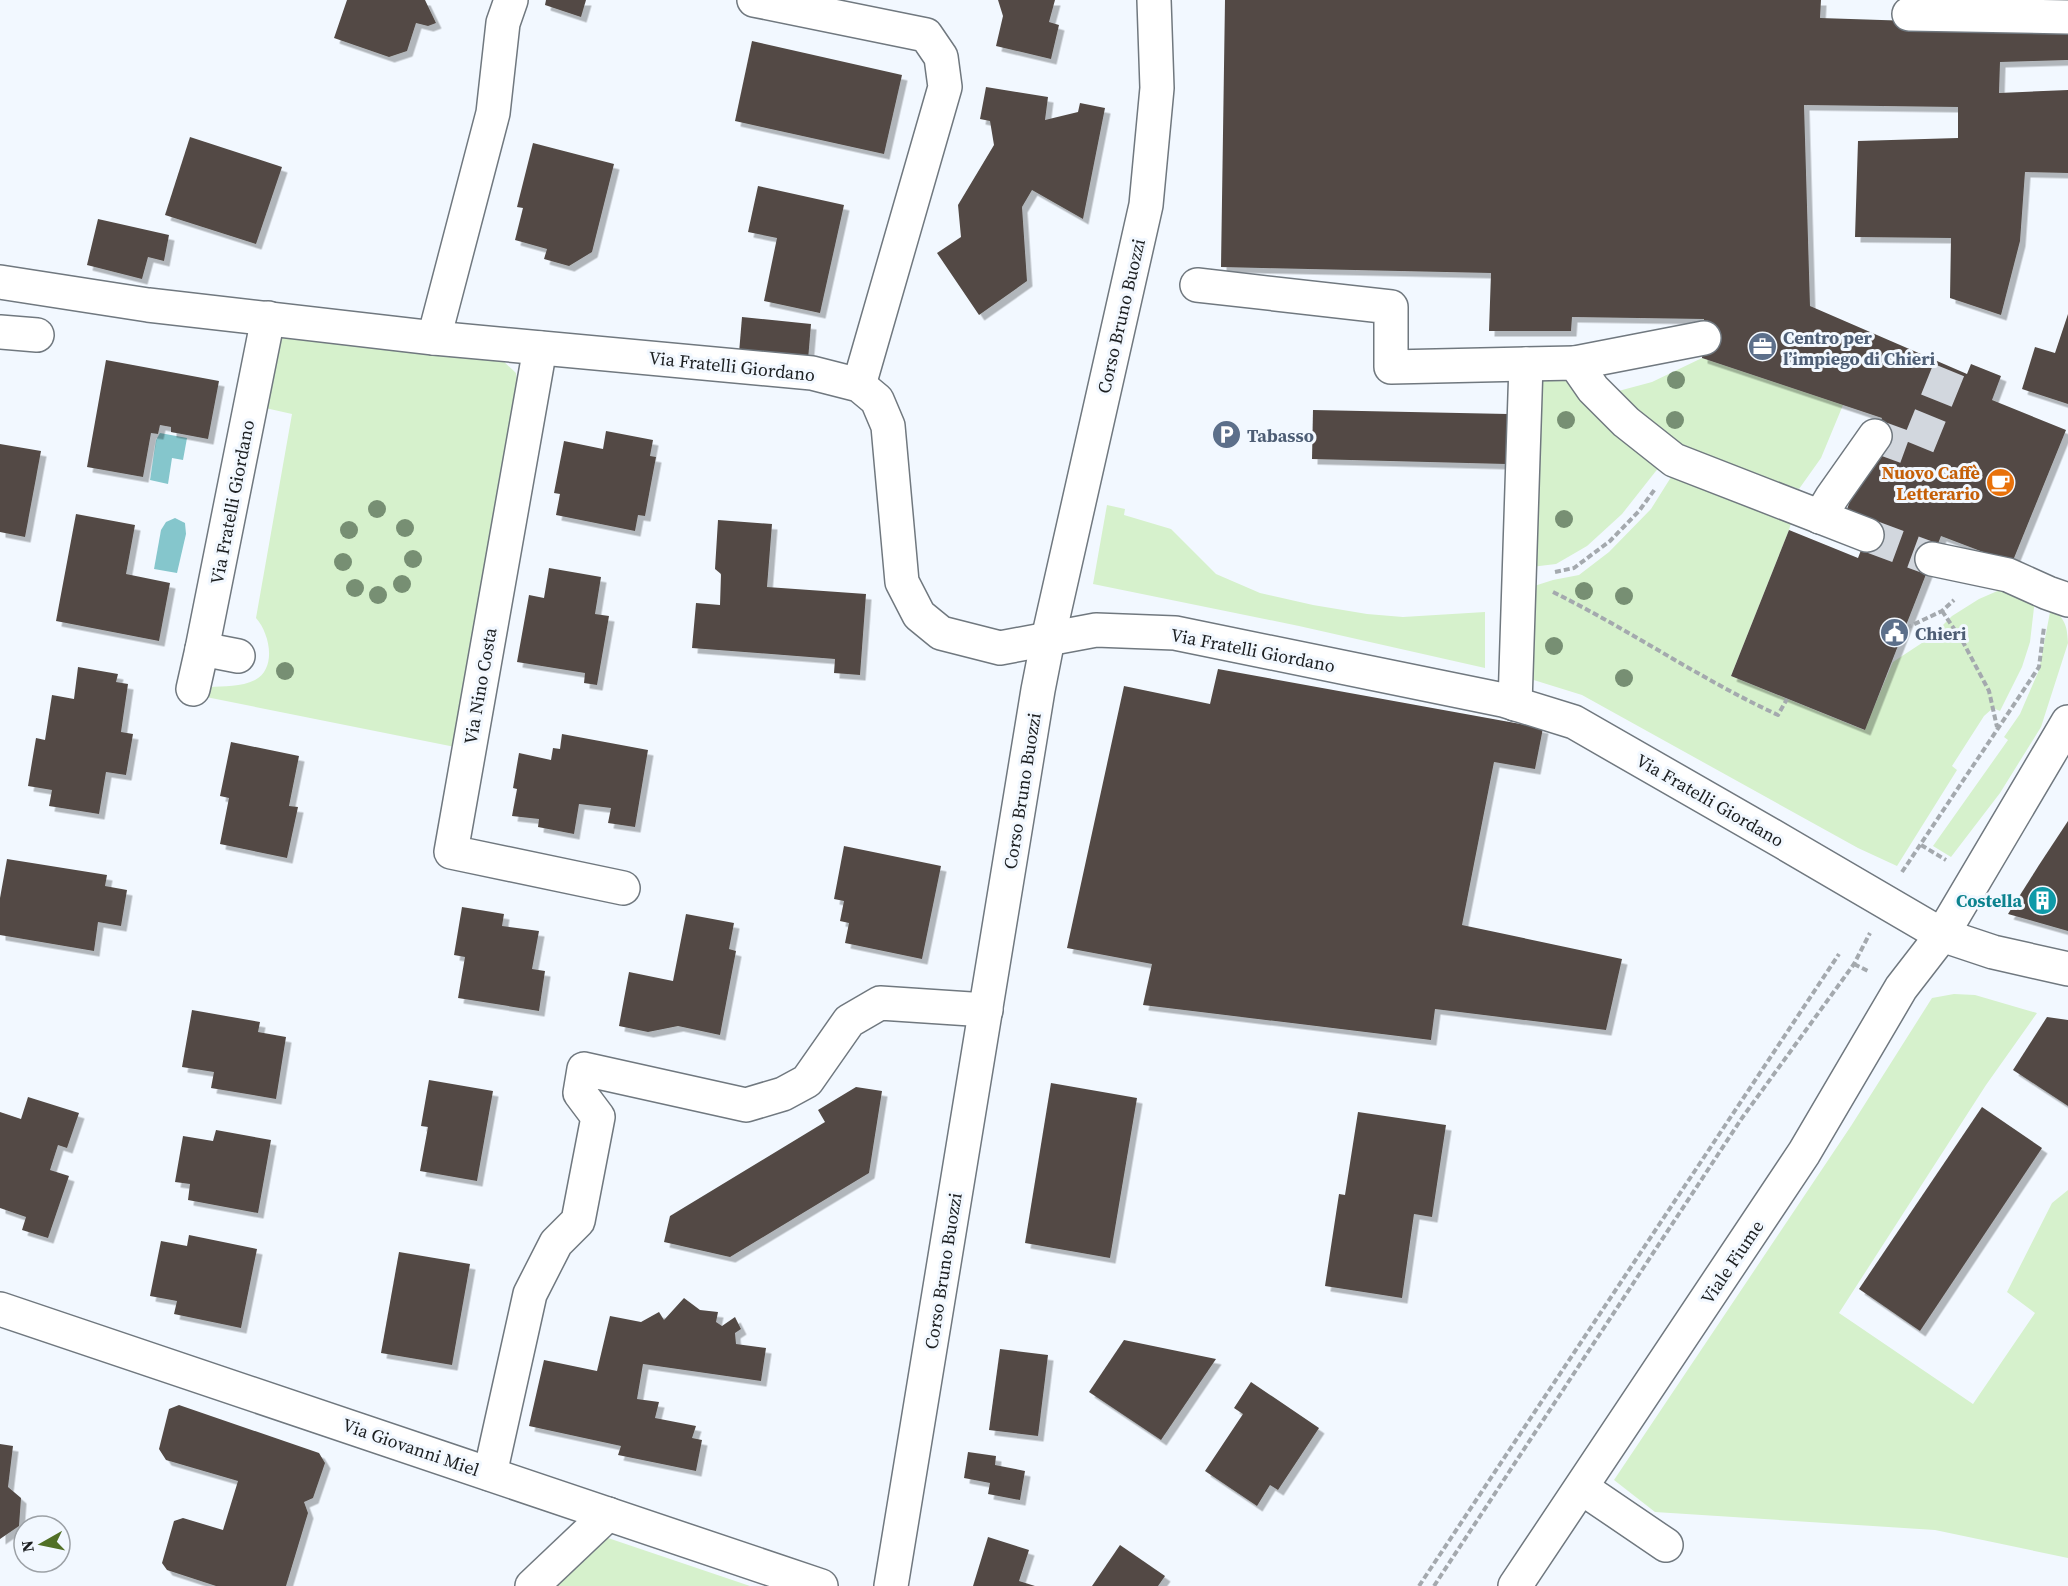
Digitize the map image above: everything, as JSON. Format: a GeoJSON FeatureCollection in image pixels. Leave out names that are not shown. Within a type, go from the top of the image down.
{"type":"FeatureCollection","features":[{"type":"Feature","properties":{"kind":"street"},"geometry":{"type":"LineString","coordinates":[[434,338],[493,113],[503,23],[511,0]]}},
{"type":"Feature","properties":{"kind":"street"},"geometry":{"type":"LineString","coordinates":[[754,0],[926,35],[941,57],[945,87],[860,385]]}},
{"type":"Feature","properties":{"kind":"street","name":"Corso Bruno Buozzi"},"geometry":{"type":"LineString","coordinates":[[891,1586],[1048,639],[1146,205],[1157,88],[1154,0]]}},
{"type":"Feature","properties":{"kind":"street"},"geometry":{"type":"LineString","coordinates":[[1909,14],[2068,17]]}},
{"type":"Feature","properties":{"kind":"street","name":"Via Fratelli Giordano"},"geometry":{"type":"LineString","coordinates":[[0,282],[148,305],[434,338],[812,373],[860,385],[877,400],[888,426],[902,582],[919,615],[940,633],[1000,648],[1096,630],[1175,633],[1515,704],[1574,723],[1942,935],[1993,952],[2068,969]]}},
{"type":"Feature","properties":{"kind":"street"},"geometry":{"type":"LineString","coordinates":[[1197,285],[1391,307],[1391,367],[1575,363],[1704,338]]}},
{"type":"Feature","properties":{"kind":"street","name":"Via Fratelli Giordano"},"geometry":{"type":"LineString","coordinates":[[193,689],[268,318]]}},
{"type":"Feature","properties":{"kind":"street"},"geometry":{"type":"LineString","coordinates":[[0,332],[37,335]]}},
{"type":"Feature","properties":{"kind":"street","name":"Via Nino Costa"},"geometry":{"type":"LineString","coordinates":[[540,348],[451,852],[623,888]]}},
{"type":"Feature","properties":{"kind":"street"},"geometry":{"type":"LineString","coordinates":[[1575,363],[1593,389],[1626,422],[1674,460],[1867,535]]}},
{"type":"Feature","properties":{"kind":"street"},"geometry":{"type":"LineString","coordinates":[[1515,704],[1524,580],[1526,364]]}},
{"type":"Feature","properties":{"kind":"street"},"geometry":{"type":"LineString","coordinates":[[1821,517],[1832,497],[1875,436]]}},
{"type":"Feature","properties":{"kind":"street"},"geometry":{"type":"LineString","coordinates":[[1932,559],[2008,575],[2058,596]]}},
{"type":"Feature","properties":{"kind":"street"},"geometry":{"type":"LineString","coordinates":[[202,649],[238,656]]}},
{"type":"Feature","properties":{"kind":"street","name":"Viale Fiume"},"geometry":{"type":"LineString","coordinates":[[1515,1586],[1804,1153],[1901,988],[1942,935],[2068,722]]}},
{"type":"Feature","properties":{"kind":"street"},"geometry":{"type":"LineString","coordinates":[[490,1474],[530,1294],[556,1243],[578,1221],[598,1117],[580,1093],[584,1069],[746,1105],[783,1094],[807,1082],[849,1021],[880,1004],[986,1010]]}},
{"type":"Feature","properties":{"kind":"street","name":"Via Giovanni Miel"},"geometry":{"type":"LineString","coordinates":[[0,1309],[821,1586]]}},
{"type":"Feature","properties":{"kind":"street"},"geometry":{"type":"LineString","coordinates":[[1582,1488],[1666,1545]]}},
{"type":"Feature","properties":{"kind":"street"},"geometry":{"type":"LineString","coordinates":[[532,1586],[608,1514]]}},
{"type":"Feature","properties":{"kind":"path"},"geometry":{"type":"LineString","coordinates":[[1524,580],[1574,568],[1610,541],[1639,511],[1660,482]]}},
{"type":"Feature","properties":{"kind":"path"},"geometry":{"type":"LineString","coordinates":[[1906,628],[1942,611],[1986,571]]}},
{"type":"Feature","properties":{"kind":"path"},"geometry":{"type":"LineString","coordinates":[[1524,580],[1590,610],[1737,696],[1778,715],[1787,699]]}},
{"type":"Feature","properties":{"kind":"path"},"geometry":{"type":"LineString","coordinates":[[1900,875],[2039,667],[2058,596]]}},
{"type":"Feature","properties":{"kind":"path"},"geometry":{"type":"LineString","coordinates":[[1942,611],[1963,642],[1989,691],[1997,728]]}},
{"type":"Feature","properties":{"kind":"path"},"geometry":{"type":"LineString","coordinates":[[1920,845],[1946,861]]}},
{"type":"Feature","properties":{"kind":"path"},"geometry":{"type":"LineString","coordinates":[[1434,1586],[1742,1118],[1854,964],[1874,925]]}},
{"type":"Feature","properties":{"kind":"path"},"geometry":{"type":"LineString","coordinates":[[1419,1586],[1839,954]]}},
{"type":"Feature","properties":{"kind":"path"},"geometry":{"type":"LineString","coordinates":[[1854,964],[1878,976]]}},
{"type":"Feature","properties":{"kind":"green space"},"geometry":{"type":"Polygon","coordinates":[[[274,336],[502,360],[516,373],[518,387],[455,747],[206,697],[209,687],[238,685],[255,680],[262,675],[269,659],[268,641],[256,618],[292,414],[261,407],[274,336]]]}},
{"type":"Feature","properties":{"kind":"green space"},"geometry":{"type":"Polygon","coordinates":[[[1702,358],[1843,405],[1821,458],[1799,489],[1694,454],[1611,393],[1652,382],[1702,358]]]}},
{"type":"Feature","properties":{"kind":"green space"},"geometry":{"type":"Polygon","coordinates":[[[1533,373],[1572,375],[1663,462],[1622,514],[1587,546],[1556,564],[1531,567],[1533,373]]]}},
{"type":"Feature","properties":{"kind":"green space"},"geometry":{"type":"Polygon","coordinates":[[[1673,474],[1793,516],[1731,676],[1864,730],[1893,662],[1931,637],[1952,616],[1979,599],[2002,589],[2035,599],[2030,642],[2022,667],[2000,711],[1993,708],[1984,716],[1952,766],[1957,770],[1897,866],[1858,848],[1582,695],[1524,677],[1531,587],[1579,575],[1609,552],[1651,509],[1673,474]]]}},
{"type":"Feature","properties":{"kind":"green space"},"geometry":{"type":"Polygon","coordinates":[[[1107,505],[1125,509],[1124,515],[1171,529],[1216,574],[1260,593],[1367,614],[1403,617],[1485,612],[1485,668],[1299,626],[1093,584],[1107,505]]]}},
{"type":"Feature","properties":{"kind":"green space"},"geometry":{"type":"Polygon","coordinates":[[[2051,607],[2064,623],[2068,643],[2041,727],[2000,793],[1951,857],[1933,846],[2008,740],[2004,737],[2020,714],[2039,670],[2051,607]]]}},
{"type":"Feature","properties":{"kind":"green space"},"geometry":{"type":"Polygon","coordinates":[[[1954,994],[1975,995],[2037,1013],[1986,1085],[1839,1313],[1973,1404],[2035,1313],[2007,1292],[2052,1203],[2068,1190],[2068,1558],[1935,1530],[1655,1512],[1614,1480],[1851,1126],[1932,998],[1954,994]]]}},
{"type":"Feature","properties":{"kind":"green space"},"geometry":{"type":"Polygon","coordinates":[[[608,1538],[750,1586],[545,1586],[581,1548],[608,1538]]]}},
{"type":"Feature","properties":{"kind":"water"},"geometry":{"type":"Polygon","coordinates":[[[160,433],[187,438],[183,460],[172,458],[168,484],[150,480],[156,440],[160,433]]]}},
{"type":"Feature","properties":{"kind":"water"},"geometry":{"type":"Polygon","coordinates":[[[175,518],[185,523],[186,534],[177,573],[154,569],[161,530],[166,522],[175,518]]]}},
{"type":"Feature","properties":{"kind":"building"},"geometry":{"type":"Polygon","coordinates":[[[347,0],[425,0],[436,23],[428,26],[416,23],[407,51],[389,57],[334,38],[347,0]]]}},
{"type":"Feature","properties":{"kind":"building"},"geometry":{"type":"Polygon","coordinates":[[[546,0],[586,0],[581,17],[545,5],[546,0]]]}},
{"type":"Feature","properties":{"kind":"building"},"geometry":{"type":"Polygon","coordinates":[[[998,0],[1055,0],[1049,22],[1059,25],[1051,59],[996,46],[1003,16],[998,0]]]}},
{"type":"Feature","properties":{"kind":"building"},"geometry":{"type":"Polygon","coordinates":[[[1225,0],[1821,0],[1820,18],[2068,26],[2068,60],[2000,62],[1999,93],[2068,90],[2068,173],[2025,172],[2020,241],[2001,315],[1950,298],[1951,238],[1855,237],[1858,141],[1958,138],[1958,107],[1804,105],[1810,306],[1967,374],[1971,364],[2001,376],[1992,400],[2066,430],[2012,563],[1941,536],[1865,730],[1731,676],[1789,530],[1858,558],[1873,519],[1847,509],[1882,418],[1702,358],[1704,319],[1572,317],[1571,331],[1489,331],[1491,273],[1221,267],[1225,0]]]}},
{"type":"Feature","properties":{"kind":"building"},"geometry":{"type":"Polygon","coordinates":[[[752,41],[902,75],[884,154],[735,121],[752,41]]]}},
{"type":"Feature","properties":{"kind":"building"},"geometry":{"type":"Polygon","coordinates":[[[986,87],[1048,97],[1045,120],[1078,112],[1080,103],[1105,108],[1083,219],[1032,190],[1022,207],[1027,281],[979,315],[937,253],[961,237],[958,205],[994,145],[990,121],[980,119],[986,87]]]}},
{"type":"Feature","properties":{"kind":"building"},"geometry":{"type":"Polygon","coordinates":[[[190,137],[282,167],[256,244],[165,215],[190,137]]]}},
{"type":"Feature","properties":{"kind":"building"},"geometry":{"type":"Polygon","coordinates":[[[533,143],[614,164],[592,252],[569,266],[544,259],[547,249],[515,240],[523,208],[517,207],[533,143]]]}},
{"type":"Feature","properties":{"kind":"building"},"geometry":{"type":"Polygon","coordinates":[[[758,186],[844,205],[820,313],[764,301],[777,238],[748,232],[758,186]]]}},
{"type":"Feature","properties":{"kind":"building"},"geometry":{"type":"Polygon","coordinates":[[[98,219],[169,235],[164,261],[148,257],[142,279],[87,265],[98,219]]]}},
{"type":"Feature","properties":{"kind":"building"},"geometry":{"type":"Polygon","coordinates":[[[2068,314],[2068,404],[2022,389],[2035,347],[2055,353],[2068,314]]]}},
{"type":"Feature","properties":{"kind":"building"},"geometry":{"type":"Polygon","coordinates":[[[742,317],[811,324],[808,360],[739,353],[742,317]]]}},
{"type":"Feature","properties":{"kind":"building"},"geometry":{"type":"Polygon","coordinates":[[[106,360],[219,381],[208,439],[171,432],[171,427],[160,425],[158,434],[151,433],[143,477],[87,467],[106,360]]]}},
{"type":"Feature","properties":{"kind":"building"},"geometry":{"type":"Polygon","coordinates":[[[1313,410],[1508,414],[1506,464],[1312,459],[1313,410]]]}},
{"type":"Feature","properties":{"kind":"building"},"geometry":{"type":"Polygon","coordinates":[[[606,431],[653,440],[650,456],[656,457],[645,516],[638,515],[635,531],[556,515],[560,494],[554,493],[564,441],[603,449],[606,431]]]}},
{"type":"Feature","properties":{"kind":"building"},"geometry":{"type":"Polygon","coordinates":[[[0,444],[41,451],[25,537],[0,532],[0,444]]]}},
{"type":"Feature","properties":{"kind":"building"},"geometry":{"type":"Polygon","coordinates":[[[76,514],[135,525],[126,574],[170,583],[159,641],[56,621],[76,514]]]}},
{"type":"Feature","properties":{"kind":"building"},"geometry":{"type":"Polygon","coordinates":[[[718,520],[772,524],[767,587],[866,594],[860,675],[834,673],[835,659],[692,648],[696,603],[720,605],[721,574],[715,569],[718,520]]]}},
{"type":"Feature","properties":{"kind":"building"},"geometry":{"type":"Polygon","coordinates":[[[549,568],[601,577],[595,614],[609,616],[597,685],[584,683],[585,673],[517,662],[529,595],[544,598],[549,568]]]}},
{"type":"Feature","properties":{"kind":"building"},"geometry":{"type":"Polygon","coordinates":[[[78,667],[118,674],[116,682],[128,684],[121,732],[133,734],[126,775],[106,772],[99,814],[49,806],[52,790],[28,786],[36,738],[45,740],[52,695],[74,699],[78,667]]]}},
{"type":"Feature","properties":{"kind":"building"},"geometry":{"type":"Polygon","coordinates":[[[1218,669],[1543,728],[1535,769],[1494,762],[1462,925],[1622,959],[1606,1030],[1435,1009],[1431,1040],[1143,1005],[1152,964],[1067,948],[1124,686],[1210,704],[1218,669]]]}},
{"type":"Feature","properties":{"kind":"building"},"geometry":{"type":"Polygon","coordinates":[[[562,734],[648,750],[635,827],[608,823],[611,808],[579,804],[574,834],[538,827],[539,819],[512,816],[517,789],[513,788],[519,753],[551,760],[553,748],[560,749],[562,734]]]}},
{"type":"Feature","properties":{"kind":"building"},"geometry":{"type":"Polygon","coordinates":[[[231,742],[299,756],[289,806],[298,807],[287,858],[220,844],[229,798],[220,796],[231,742]]]}},
{"type":"Feature","properties":{"kind":"building","name":"Costella"},"geometry":{"type":"Polygon","coordinates":[[[2068,821],[2068,931],[2008,914],[2039,865],[2068,821]]]}},
{"type":"Feature","properties":{"kind":"building"},"geometry":{"type":"Polygon","coordinates":[[[844,846],[941,866],[922,959],[845,943],[849,923],[840,921],[844,901],[834,899],[844,846]]]}},
{"type":"Feature","properties":{"kind":"building"},"geometry":{"type":"Polygon","coordinates":[[[7,859],[107,875],[105,886],[127,890],[121,926],[98,922],[94,951],[0,935],[0,898],[7,859]]]}},
{"type":"Feature","properties":{"kind":"building"},"geometry":{"type":"Polygon","coordinates":[[[462,907],[504,914],[502,926],[539,931],[532,969],[545,971],[539,1011],[458,998],[465,957],[454,955],[462,907]]]}},
{"type":"Feature","properties":{"kind":"building"},"geometry":{"type":"Polygon","coordinates":[[[686,914],[734,923],[729,949],[736,951],[720,1035],[678,1026],[648,1032],[619,1026],[629,972],[673,981],[686,914]]]}},
{"type":"Feature","properties":{"kind":"building"},"geometry":{"type":"Polygon","coordinates":[[[192,1010],[260,1022],[258,1032],[286,1037],[276,1099],[211,1088],[214,1072],[182,1067],[192,1010]]]}},
{"type":"Feature","properties":{"kind":"building"},"geometry":{"type":"Polygon","coordinates":[[[2047,1017],[2068,1020],[2068,1106],[2013,1070],[2047,1017]]]}},
{"type":"Feature","properties":{"kind":"building"},"geometry":{"type":"Polygon","coordinates":[[[429,1080],[493,1091],[477,1181],[420,1171],[428,1127],[421,1126],[429,1080]]]}},
{"type":"Feature","properties":{"kind":"building"},"geometry":{"type":"Polygon","coordinates":[[[1051,1083],[1137,1098],[1110,1258],[1025,1243],[1051,1083]]]}},
{"type":"Feature","properties":{"kind":"building"},"geometry":{"type":"Polygon","coordinates":[[[856,1087],[882,1091],[869,1173],[730,1257],[664,1242],[670,1216],[825,1122],[818,1110],[856,1087]]]}},
{"type":"Feature","properties":{"kind":"building"},"geometry":{"type":"Polygon","coordinates":[[[28,1097],[79,1113],[67,1148],[58,1145],[50,1170],[69,1176],[48,1238],[22,1230],[26,1217],[0,1208],[0,1112],[21,1119],[28,1097]]]}},
{"type":"Feature","properties":{"kind":"building"},"geometry":{"type":"Polygon","coordinates":[[[1982,1107],[2042,1148],[1920,1331],[1859,1289],[1982,1107]]]}},
{"type":"Feature","properties":{"kind":"building"},"geometry":{"type":"Polygon","coordinates":[[[1358,1112],[1446,1125],[1432,1217],[1414,1214],[1402,1298],[1325,1286],[1339,1194],[1345,1195],[1358,1112]]]}},
{"type":"Feature","properties":{"kind":"building"},"geometry":{"type":"Polygon","coordinates":[[[216,1130],[271,1140],[258,1213],[188,1200],[190,1184],[175,1182],[183,1136],[213,1141],[216,1130]]]}},
{"type":"Feature","properties":{"kind":"building"},"geometry":{"type":"Polygon","coordinates":[[[189,1235],[257,1249],[241,1328],[174,1314],[177,1301],[150,1296],[161,1241],[187,1246],[189,1235]]]}},
{"type":"Feature","properties":{"kind":"building"},"geometry":{"type":"Polygon","coordinates":[[[399,1252],[470,1264],[452,1365],[381,1353],[399,1252]]]}},
{"type":"Feature","properties":{"kind":"building"},"geometry":{"type":"Polygon","coordinates":[[[684,1298],[700,1310],[718,1312],[716,1322],[722,1326],[735,1317],[741,1329],[735,1333],[736,1344],[766,1348],[761,1381],[643,1364],[637,1399],[659,1402],[655,1418],[696,1426],[692,1438],[702,1440],[696,1471],[618,1455],[621,1446],[529,1426],[544,1360],[597,1371],[610,1316],[641,1322],[659,1312],[664,1320],[684,1298]]]}},
{"type":"Feature","properties":{"kind":"building"},"geometry":{"type":"Polygon","coordinates":[[[1124,1340],[1216,1359],[1161,1440],[1089,1392],[1124,1340]]]}},
{"type":"Feature","properties":{"kind":"building"},"geometry":{"type":"Polygon","coordinates":[[[1000,1349],[1048,1355],[1038,1436],[989,1430],[1000,1349]]]}},
{"type":"Feature","properties":{"kind":"building"},"geometry":{"type":"Polygon","coordinates":[[[1251,1382],[1319,1428],[1278,1490],[1270,1485],[1257,1506],[1205,1471],[1243,1414],[1234,1408],[1251,1382]]]}},
{"type":"Feature","properties":{"kind":"building"},"geometry":{"type":"Polygon","coordinates":[[[179,1405],[319,1453],[325,1463],[313,1498],[304,1502],[308,1513],[286,1586],[216,1586],[167,1570],[162,1563],[174,1521],[183,1518],[223,1530],[238,1481],[166,1460],[159,1449],[169,1409],[179,1405]]]}},
{"type":"Feature","properties":{"kind":"building"},"geometry":{"type":"Polygon","coordinates":[[[0,1444],[13,1446],[8,1487],[21,1498],[20,1514],[12,1514],[12,1531],[0,1539],[0,1444]]]}},
{"type":"Feature","properties":{"kind":"building"},"geometry":{"type":"Polygon","coordinates":[[[968,1452],[996,1456],[995,1465],[1025,1471],[1020,1500],[988,1494],[990,1483],[964,1478],[968,1452]]]}},
{"type":"Feature","properties":{"kind":"building"},"geometry":{"type":"Polygon","coordinates":[[[988,1537],[1029,1550],[1019,1581],[1035,1586],[973,1586],[988,1537]]]}},
{"type":"Feature","properties":{"kind":"building"},"geometry":{"type":"Polygon","coordinates":[[[1120,1545],[1165,1576],[1158,1586],[1092,1586],[1120,1545]]]}},
{"type":"Feature","properties":{"kind":"tunnel"},"geometry":{"type":"LineString","coordinates":[[1875,436],[1916,451],[1950,367]]}},
{"type":"Feature","properties":{"kind":"tunnel"},"geometry":{"type":"LineString","coordinates":[[1867,535],[1932,559]]}},
{"type":"Feature","properties":{"kind":"place","name":"Centro per l’impiego di Chieri"},"geometry":{"type":"Point","coordinates":[1762,347]}},
{"type":"Feature","properties":{"kind":"place","name":"Tabasso"},"geometry":{"type":"Point","coordinates":[1226,435]}},
{"type":"Feature","properties":{"kind":"place","name":"Nuovo Caffè Letterario"},"geometry":{"type":"Point","coordinates":[2001,482]}},
{"type":"Feature","properties":{"kind":"place","name":"Chieri"},"geometry":{"type":"Point","coordinates":[1894,633]}},
{"type":"Feature","properties":{"kind":"place","name":"Costella"},"geometry":{"type":"Point","coordinates":[2043,900]}}]}
